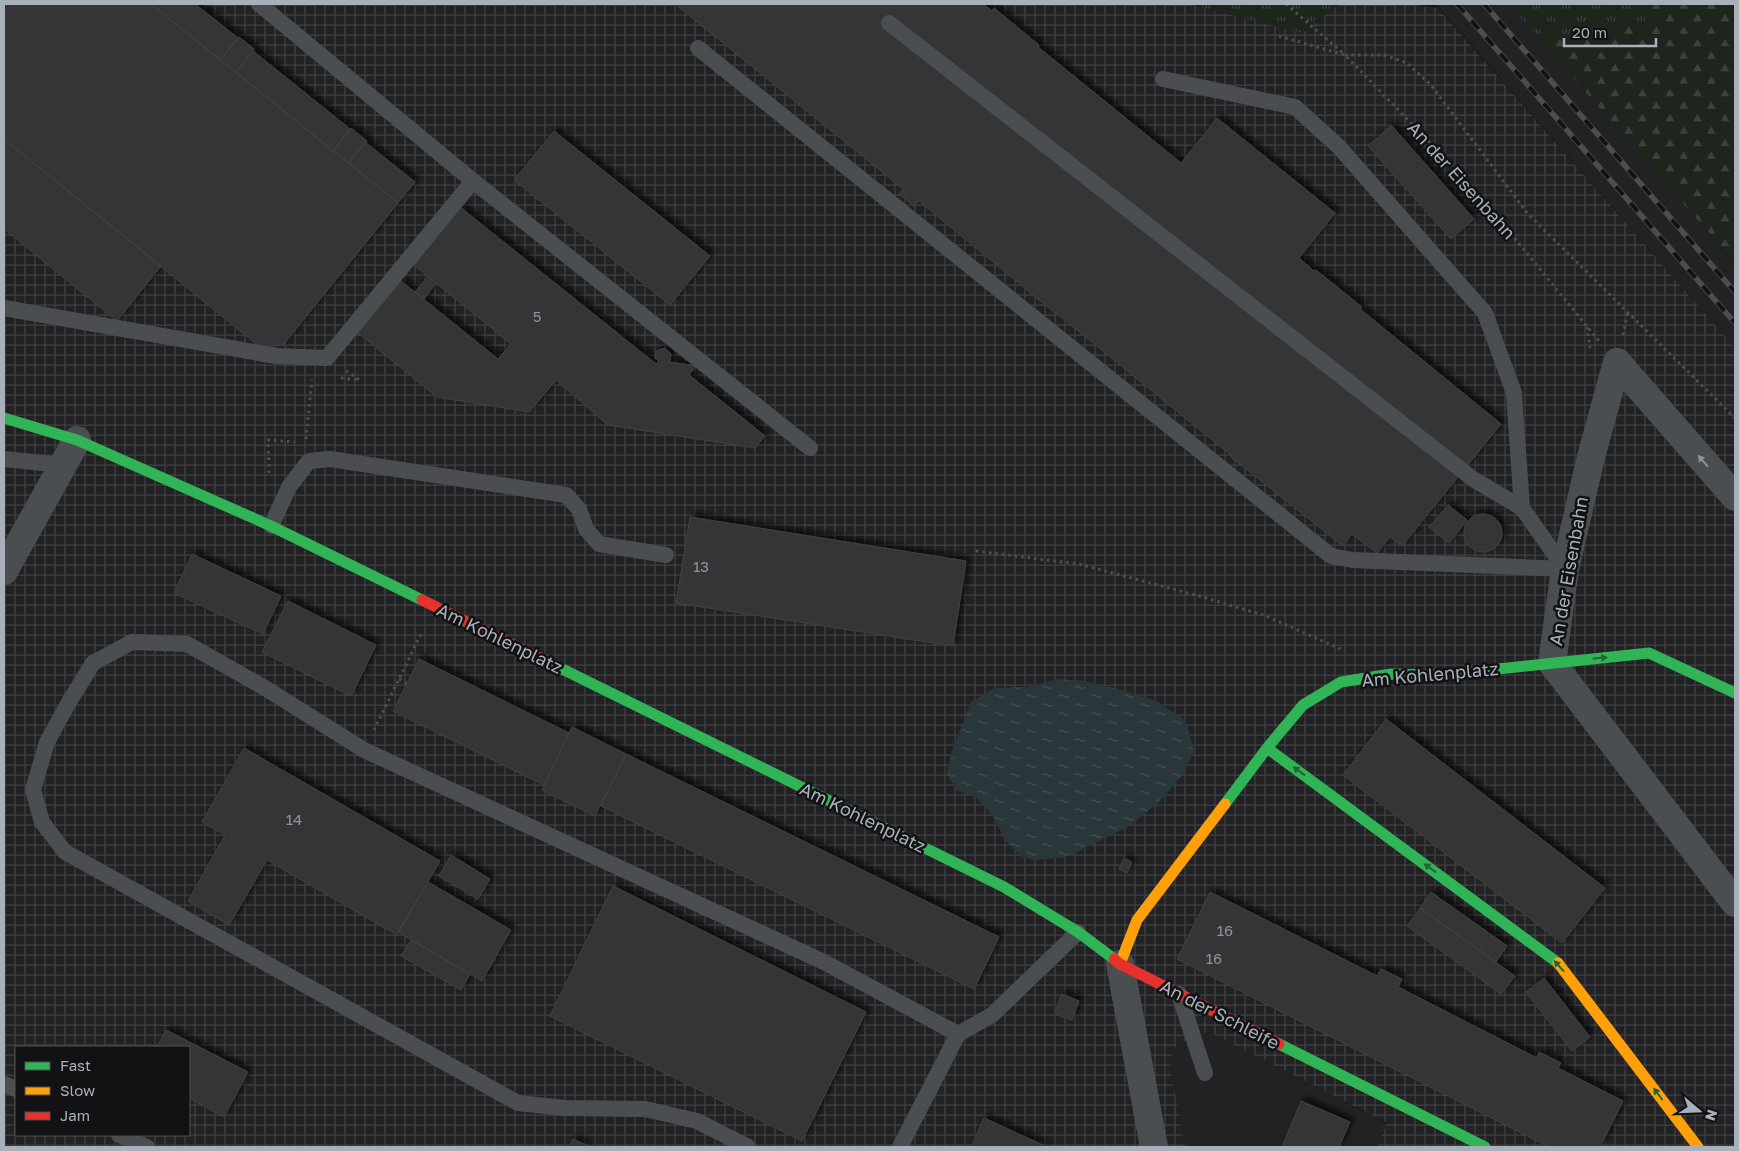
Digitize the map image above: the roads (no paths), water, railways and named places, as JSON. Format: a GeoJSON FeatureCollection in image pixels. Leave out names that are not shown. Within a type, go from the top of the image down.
{"type":"FeatureCollection","features":[{"type":"Feature","properties":{"kind":"street","name":"An der Eisenbahn"},"geometry":{"type":"LineString","coordinates":[[1735,497],[1617,362],[1590,457],[1565,569],[1552,663],[1735,903]]}},
{"type":"Feature","properties":{"kind":"street","name":"Am Kohlenplatz"},"geometry":{"type":"LineString","coordinates":[[4,418],[77,440],[271,526],[1004,887],[1078,932],[1120,964],[1137,920],[1267,748],[1303,705],[1342,682],[1391,674],[1442,675],[1552,663]]}},
{"type":"Feature","properties":{"kind":"street"},"geometry":{"type":"LineString","coordinates":[[4,571],[77,440]]}},
{"type":"Feature","properties":{"kind":"street","name":"An der Eisenbahn"},"geometry":{"type":"LineString","coordinates":[[1552,663],[1649,653],[1735,693]]}},
{"type":"Feature","properties":{"kind":"street"},"geometry":{"type":"LineString","coordinates":[[1267,748],[1557,962],[1698,1147]]}},
{"type":"Feature","properties":{"kind":"street"},"geometry":{"type":"LineString","coordinates":[[1120,964],[1154,1147]]}},
{"type":"Feature","properties":{"kind":"street","name":"An der Schleife"},"geometry":{"type":"LineString","coordinates":[[1120,964],[1485,1147]]}},
{"type":"Feature","properties":{"kind":"lane"},"geometry":{"type":"LineString","coordinates":[[259,4],[473,181],[810,448]]}},
{"type":"Feature","properties":{"kind":"lane"},"geometry":{"type":"LineString","coordinates":[[889,23],[1474,479],[1522,508],[1565,569]]}},
{"type":"Feature","properties":{"kind":"lane"},"geometry":{"type":"LineString","coordinates":[[698,48],[1330,556],[1353,560],[1565,569]]}},
{"type":"Feature","properties":{"kind":"lane"},"geometry":{"type":"LineString","coordinates":[[1163,79],[1295,106],[1339,147],[1485,313],[1514,393],[1522,508]]}},
{"type":"Feature","properties":{"kind":"lane"},"geometry":{"type":"LineString","coordinates":[[4,308],[276,356],[326,358],[473,181]]}},
{"type":"Feature","properties":{"kind":"lane"},"geometry":{"type":"LineString","coordinates":[[4,459],[63,465]]}},
{"type":"Feature","properties":{"kind":"lane"},"geometry":{"type":"LineString","coordinates":[[271,526],[289,487],[309,461],[330,459],[566,494],[579,509],[586,529],[599,544],[666,555]]}},
{"type":"Feature","properties":{"kind":"lane"},"geometry":{"type":"LineString","coordinates":[[748,1147],[697,1121],[644,1108],[565,1108],[518,1103],[64,852],[42,822],[33,790],[47,742],[92,664],[132,642],[187,644],[265,688],[364,750],[824,962],[958,1034]]}},
{"type":"Feature","properties":{"kind":"lane"},"geometry":{"type":"LineString","coordinates":[[900,1147],[958,1034],[992,1015],[1078,932]]}},
{"type":"Feature","properties":{"kind":"lane"},"geometry":{"type":"LineString","coordinates":[[1179,994],[1205,1072]]}},
{"type":"Feature","properties":{"kind":"lane"},"geometry":{"type":"LineString","coordinates":[[121,1136],[147,1147]]}},
{"type":"Feature","properties":{"kind":"water"},"geometry":{"type":"Polygon","coordinates":[[[1058,679],[1085,681],[1157,701],[1186,721],[1194,751],[1183,774],[1161,800],[1131,825],[1067,857],[1036,860],[1020,856],[1006,841],[992,815],[977,798],[956,790],[947,773],[952,751],[971,702],[995,688],[1026,687],[1058,679]]]}},
{"type":"Feature","properties":{"kind":"railway"},"geometry":{"type":"LineString","coordinates":[[1457,4],[1735,323]]}},
{"type":"Feature","properties":{"kind":"railway"},"geometry":{"type":"LineString","coordinates":[[1484,4],[1735,292]]}}]}
